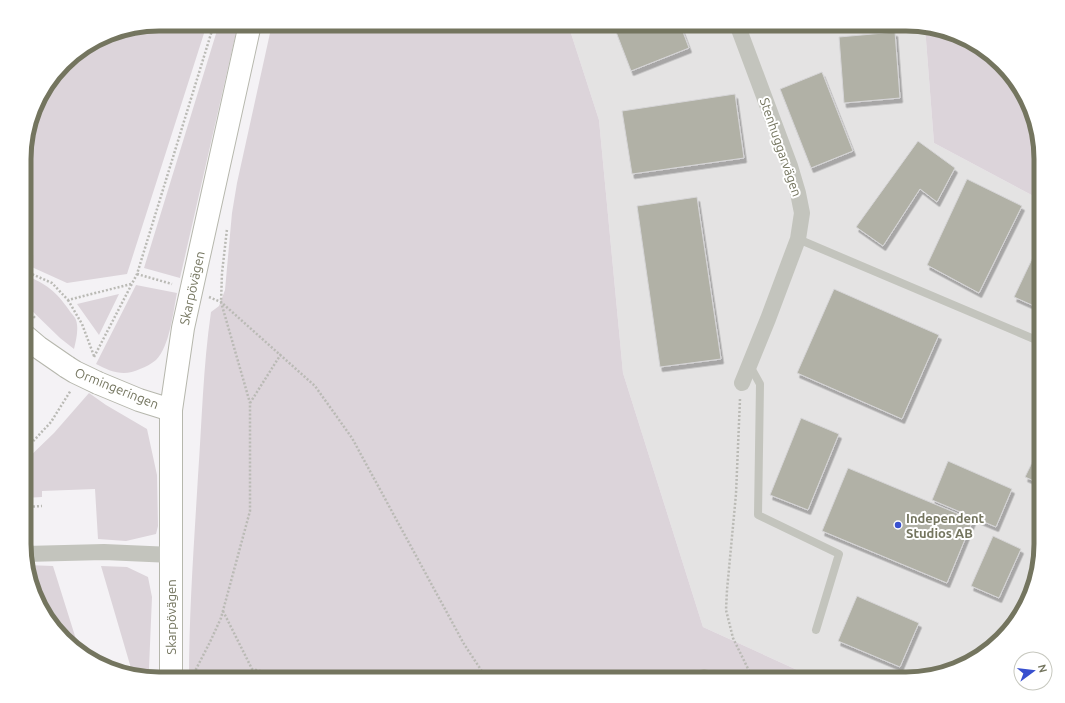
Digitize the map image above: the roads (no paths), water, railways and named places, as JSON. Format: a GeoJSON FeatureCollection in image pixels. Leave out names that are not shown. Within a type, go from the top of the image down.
{"type":"FeatureCollection","features":[{"type":"Feature","properties":{"kind":"street","name":"Skarpövägen"},"geometry":{"type":"LineString","coordinates":[[171,672],[171,410],[183,328],[248,31]]}},
{"type":"Feature","properties":{"kind":"street","name":"Stenhuggarvägen"},"geometry":{"type":"LineString","coordinates":[[740,31],[790,166],[802,213],[798,239],[742,383]]}},
{"type":"Feature","properties":{"kind":"street","name":"Ormingeringen"},"geometry":{"type":"LineString","coordinates":[[31,341],[70,376],[75,372],[140,400],[171,410]]}},
{"type":"Feature","properties":{"kind":"street"},"geometry":{"type":"LineString","coordinates":[[32,554],[104,552],[172,556]]}},
{"type":"Feature","properties":{"kind":"lane"},"geometry":{"type":"LineString","coordinates":[[798,239],[1034,339]]}},
{"type":"Feature","properties":{"kind":"lane"},"geometry":{"type":"LineString","coordinates":[[749,365],[760,384],[758,515],[839,554],[816,630]]}},
{"type":"Feature","properties":{"kind":"place","name":"Independent Studios AB"},"geometry":{"type":"Point","coordinates":[898,525]}}]}
